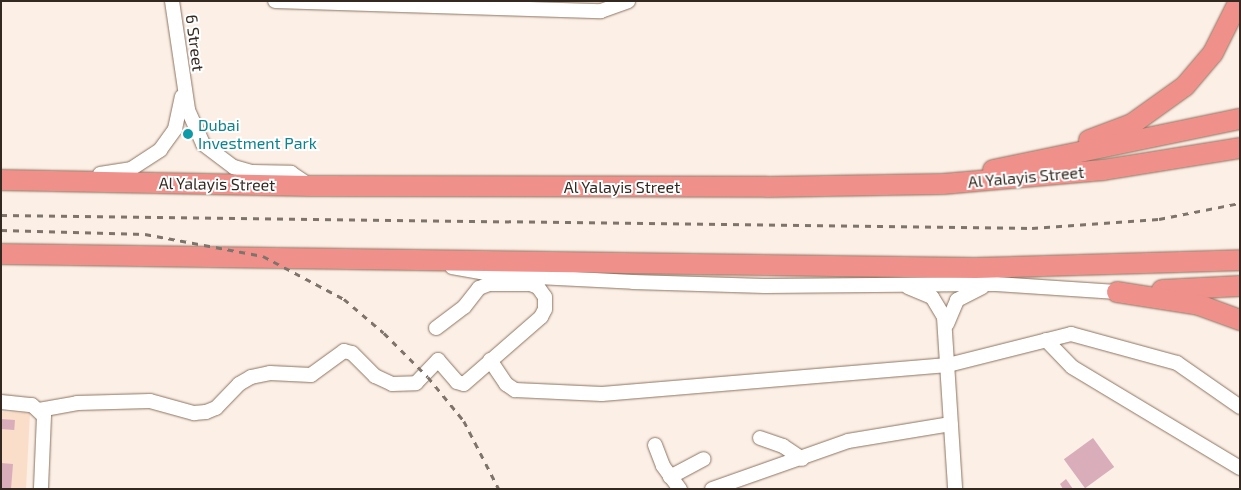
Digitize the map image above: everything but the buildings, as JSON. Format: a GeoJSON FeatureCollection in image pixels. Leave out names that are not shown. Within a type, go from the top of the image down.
{"type":"FeatureCollection","features":[{"type":"Feature","properties":{"kind":"highway"},"geometry":{"type":"LineString","coordinates":[[1054,159],[1072,146],[1132,124],[1169,100],[1213,53],[1239,1]]}},
{"type":"Feature","properties":{"kind":"highway"},"geometry":{"type":"LineString","coordinates":[[943,184],[977,172],[1054,159],[1240,119]]}},
{"type":"Feature","properties":{"kind":"highway","name":"Al Yalayis Street"},"geometry":{"type":"LineString","coordinates":[[1,180],[310,186],[767,187],[943,184],[1103,170],[1240,148]]}},
{"type":"Feature","properties":{"kind":"highway"},"geometry":{"type":"LineString","coordinates":[[1,254],[965,268],[1240,260]]}},
{"type":"Feature","properties":{"kind":"highway"},"geometry":{"type":"LineString","coordinates":[[1117,292],[1240,286]]}},
{"type":"Feature","properties":{"kind":"highway"},"geometry":{"type":"LineString","coordinates":[[1117,292],[1199,305],[1240,320]]}},
{"type":"Feature","properties":{"kind":"street","name":"6 Street"},"geometry":{"type":"LineString","coordinates":[[172,1],[183,88]]}},
{"type":"Feature","properties":{"kind":"street"},"geometry":{"type":"LineString","coordinates":[[275,1],[601,11],[628,1]]}},
{"type":"Feature","properties":{"kind":"street"},"geometry":{"type":"LineString","coordinates":[[60,181],[75,175],[131,169],[153,157],[175,129],[183,88]]}},
{"type":"Feature","properties":{"kind":"street"},"geometry":{"type":"LineString","coordinates":[[183,88],[198,136],[217,158],[242,170],[291,173],[310,186]]}},
{"type":"Feature","properties":{"kind":"street"},"geometry":{"type":"LineString","coordinates":[[441,260],[458,269],[559,279],[764,286],[896,283],[996,284],[1117,292]]}},
{"type":"Feature","properties":{"kind":"street"},"geometry":{"type":"LineString","coordinates":[[39,410],[77,403],[150,400],[194,413],[206,412],[216,408],[239,384],[251,377],[270,373],[311,376],[344,351],[352,353],[381,380],[399,386],[420,380],[438,360],[457,382],[464,384],[544,313],[546,301],[538,287],[502,282],[485,285],[464,307],[436,328]]}},
{"type":"Feature","properties":{"kind":"street"},"geometry":{"type":"LineString","coordinates":[[896,283],[932,297],[942,311],[946,328],[955,489]]}},
{"type":"Feature","properties":{"kind":"street"},"geometry":{"type":"LineString","coordinates":[[946,328],[950,309],[961,296],[996,284]]}},
{"type":"Feature","properties":{"kind":"street"},"geometry":{"type":"LineString","coordinates":[[490,360],[503,380],[515,390],[572,395],[948,365],[1000,354],[1060,335],[1076,335],[1171,360],[1189,370],[1240,407]]}},
{"type":"Feature","properties":{"kind":"street"},"geometry":{"type":"LineString","coordinates":[[1046,340],[1072,367],[1240,468]]}},
{"type":"Feature","properties":{"kind":"street"},"geometry":{"type":"LineString","coordinates":[[1,402],[32,406],[39,410],[46,422],[41,489]]}},
{"type":"Feature","properties":{"kind":"street"},"geometry":{"type":"LineString","coordinates":[[712,489],[862,438],[951,424]]}},
{"type":"Feature","properties":{"kind":"street"},"geometry":{"type":"LineString","coordinates":[[760,438],[783,446],[802,459]]}},
{"type":"Feature","properties":{"kind":"street"},"geometry":{"type":"LineString","coordinates":[[655,445],[670,476],[680,489]]}},
{"type":"Feature","properties":{"kind":"street"},"geometry":{"type":"LineString","coordinates":[[670,476],[704,459]]}},
{"type":"Feature","properties":{"kind":"shaded area"},"geometry":{"type":"Polygon","coordinates":[[[1,412],[30,413],[26,489],[1,489],[1,412]]]}},
{"type":"Feature","properties":{"kind":"railway"},"geometry":{"type":"LineString","coordinates":[[1,215],[1032,228],[1159,219],[1240,203]]}},
{"type":"Feature","properties":{"kind":"railway"},"geometry":{"type":"LineString","coordinates":[[1,230],[145,234],[263,256],[344,299],[384,333],[428,377],[464,421],[499,489]]}},
{"type":"Feature","properties":{"kind":"place","name":"Dubai Investment Park"},"geometry":{"type":"Point","coordinates":[188,134]}}]}
